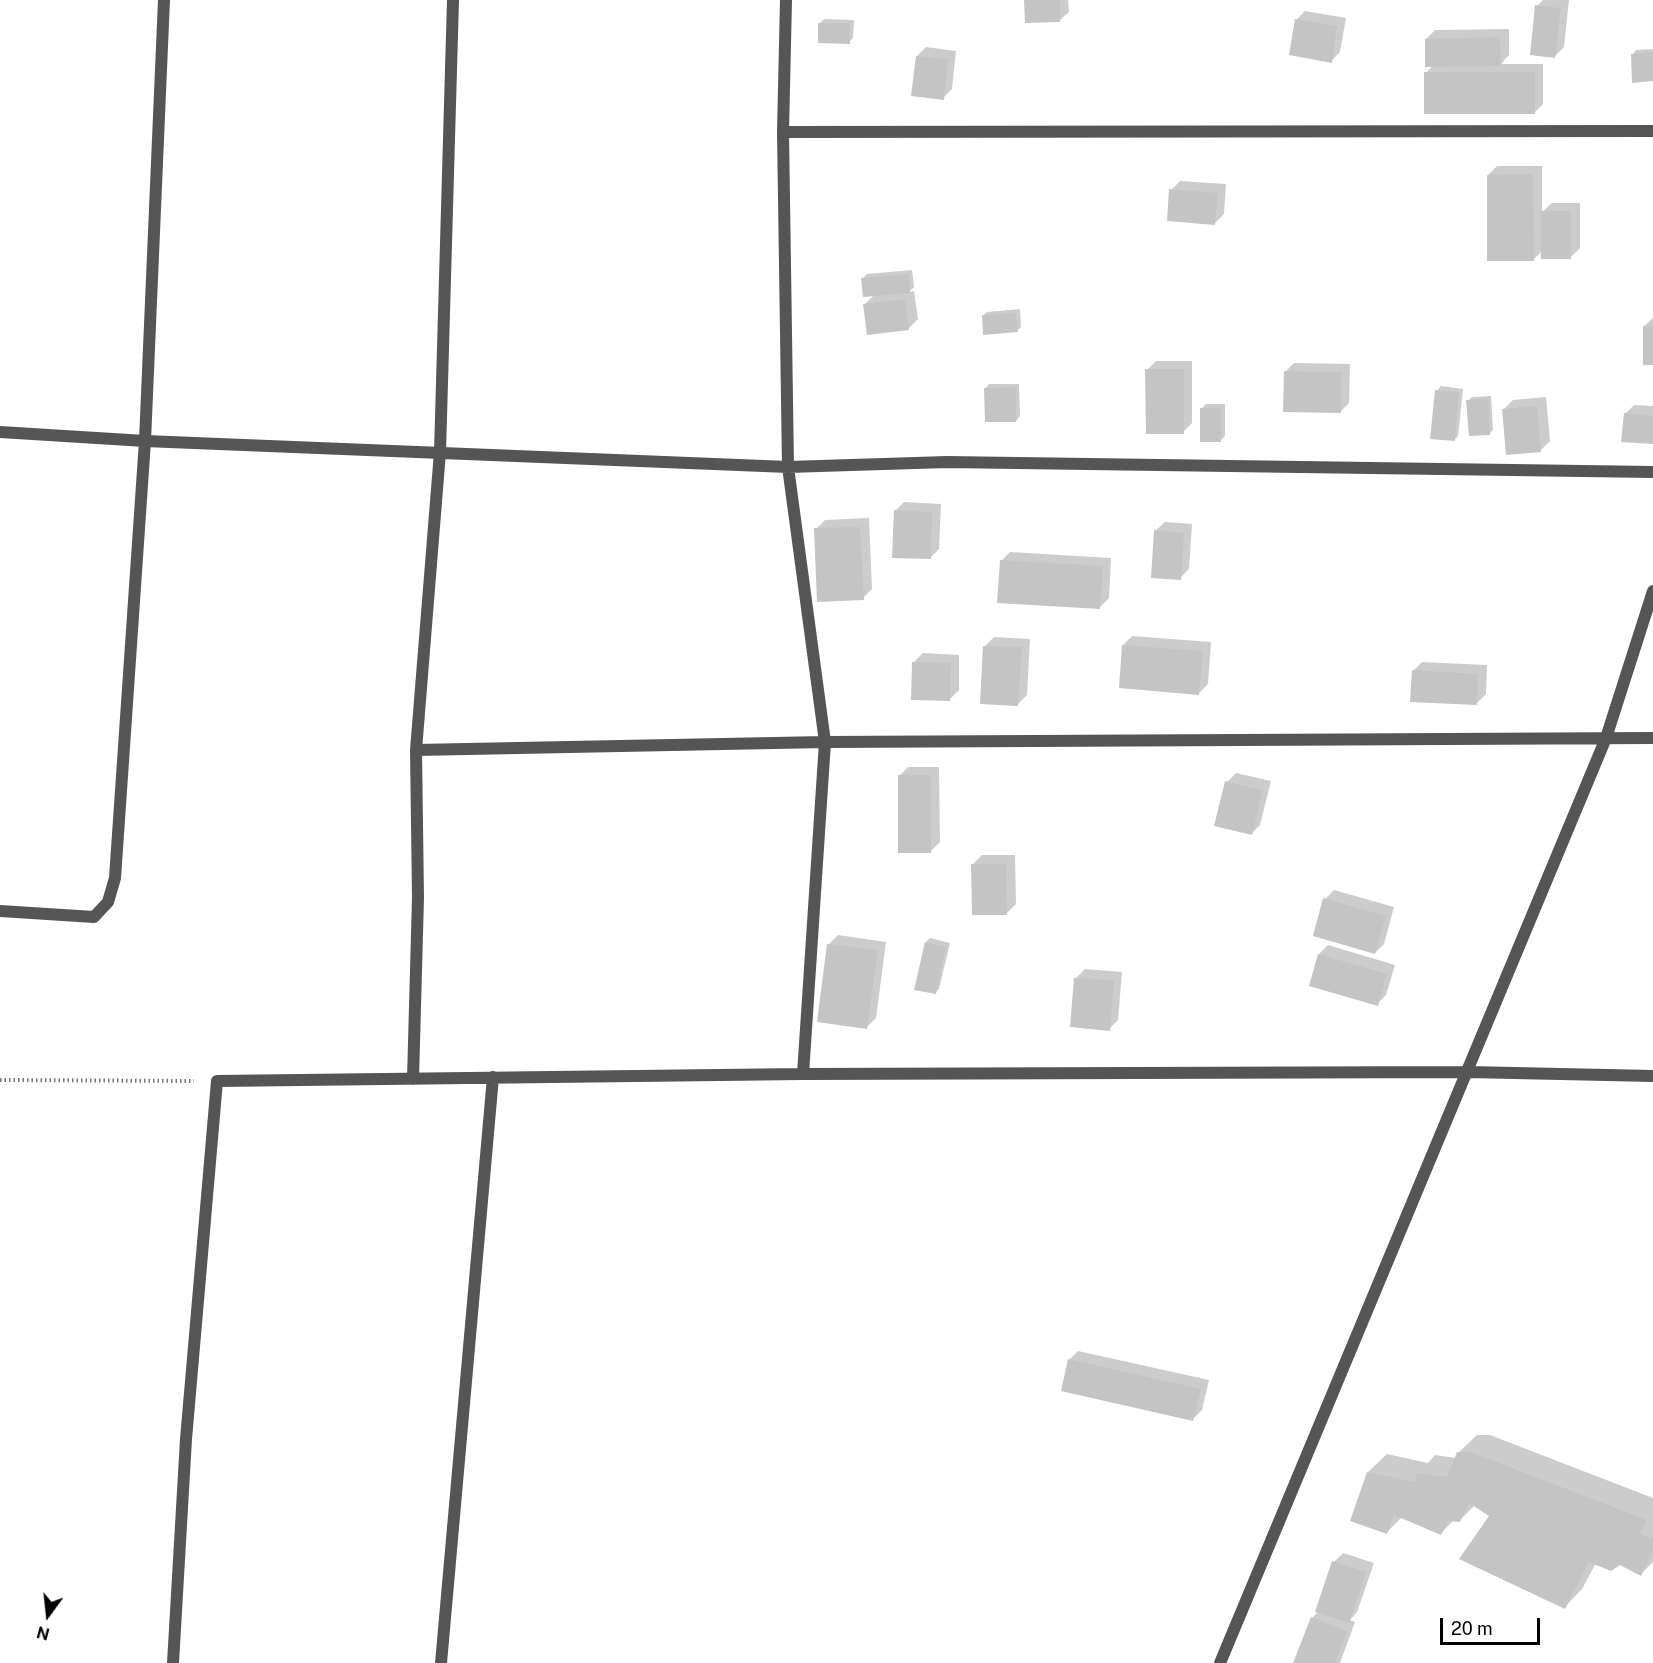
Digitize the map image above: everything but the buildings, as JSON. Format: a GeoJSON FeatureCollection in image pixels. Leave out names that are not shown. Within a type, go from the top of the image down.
{"type":"FeatureCollection","features":[{"type":"Feature","properties":{"kind":"street"},"geometry":{"type":"LineString","coordinates":[[0,911],[94,917],[108,902],[114,878],[145,441],[164,0]]}},
{"type":"Feature","properties":{"kind":"street"},"geometry":{"type":"LineString","coordinates":[[413,1079],[418,898],[416,750],[440,452],[453,0]]}},
{"type":"Feature","properties":{"kind":"street"},"geometry":{"type":"LineString","coordinates":[[786,0],[783,132],[788,467],[825,742],[803,1074]]}},
{"type":"Feature","properties":{"kind":"street"},"geometry":{"type":"LineString","coordinates":[[783,132],[1653,132]]}},
{"type":"Feature","properties":{"kind":"street"},"geometry":{"type":"LineString","coordinates":[[0,432],[145,441],[788,467],[947,462],[1653,472]]}},
{"type":"Feature","properties":{"kind":"street"},"geometry":{"type":"LineString","coordinates":[[1220,1663],[1606,738],[1653,591]]}},
{"type":"Feature","properties":{"kind":"street"},"geometry":{"type":"LineString","coordinates":[[416,750],[825,742],[1653,738]]}},
{"type":"Feature","properties":{"kind":"street"},"geometry":{"type":"LineString","coordinates":[[173,1663],[186,1439],[217,1082],[803,1074],[1468,1072],[1653,1076]]}},
{"type":"Feature","properties":{"kind":"street"},"geometry":{"type":"LineString","coordinates":[[441,1663],[494,1077]]}},
{"type":"Feature","properties":{"kind":"path"},"geometry":{"type":"LineString","coordinates":[[0,1080],[217,1082]]}}]}
